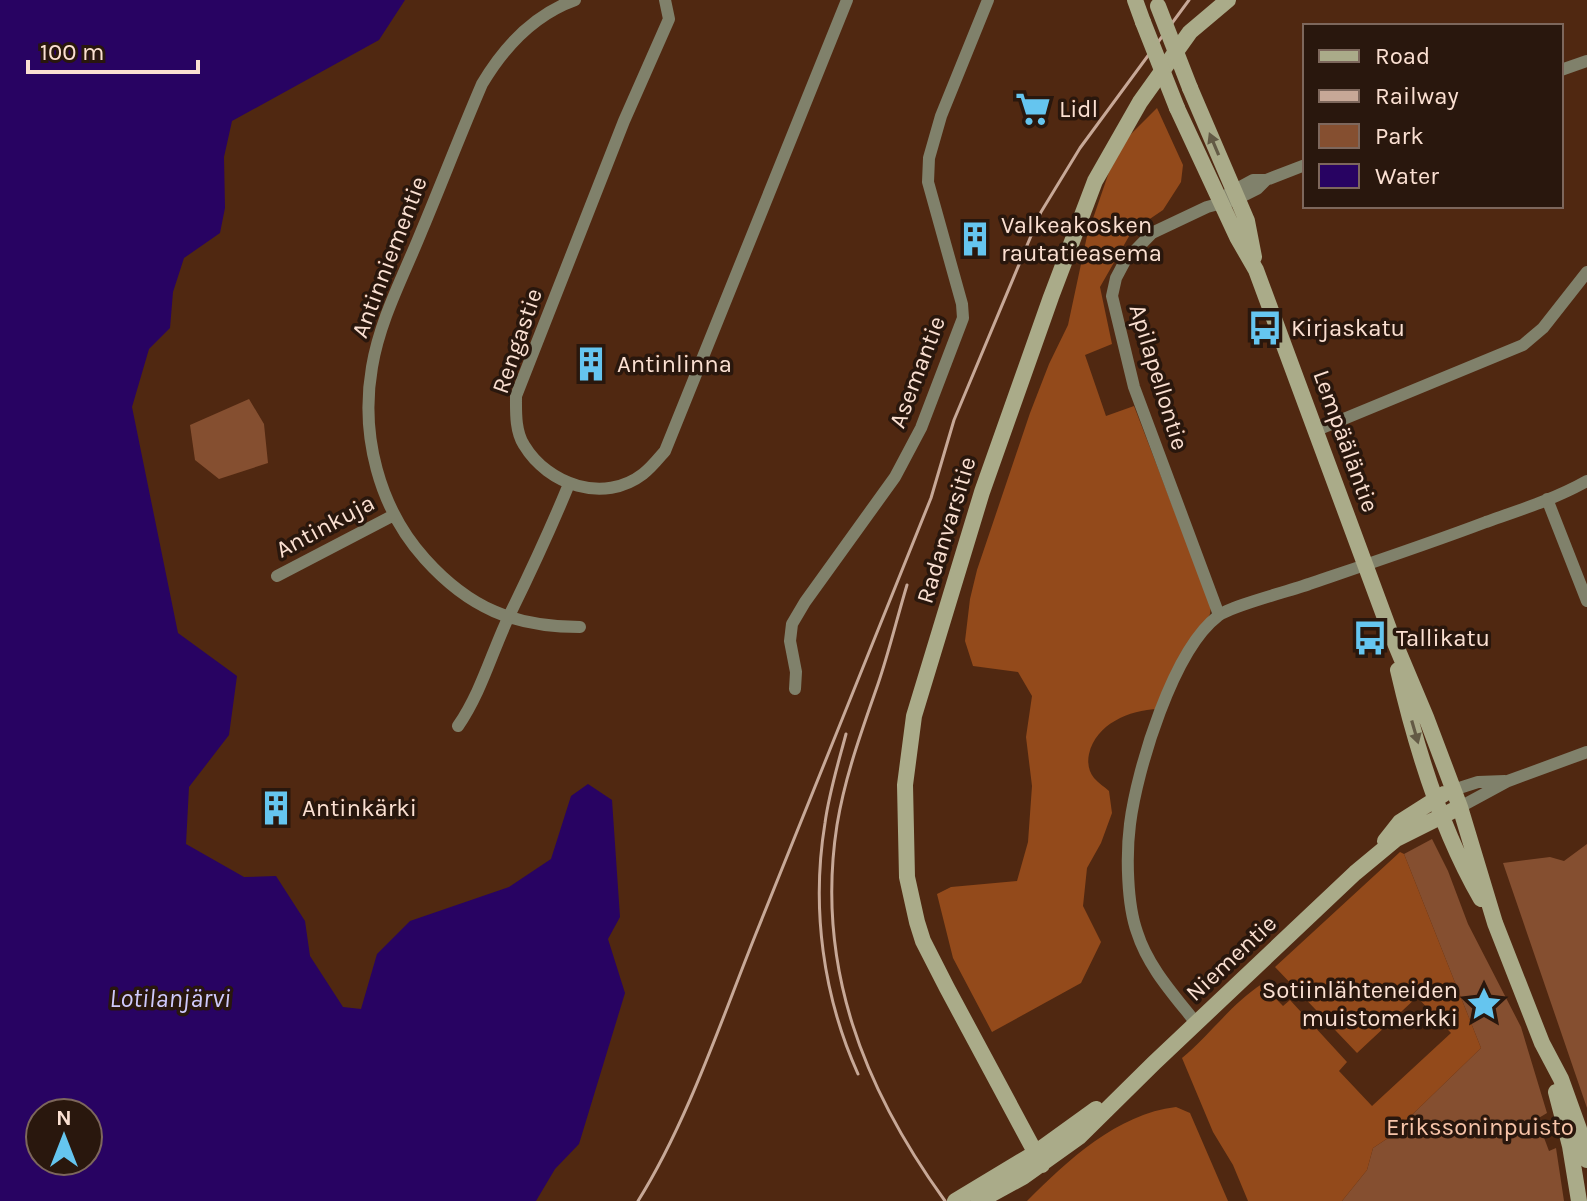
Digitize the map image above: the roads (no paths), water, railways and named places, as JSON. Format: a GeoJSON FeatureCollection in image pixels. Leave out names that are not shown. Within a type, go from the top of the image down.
{"type":"FeatureCollection","features":[{"type":"Feature","properties":{"kind":"main road","name":"Lempääläntie"},"geometry":{"type":"LineString","coordinates":[[1135,0],[1177,108],[1231,196]]}},
{"type":"Feature","properties":{"kind":"main road","name":"Radanvarsitie"},"geometry":{"type":"LineString","coordinates":[[1044,1155],[1013,1108],[935,964],[917,922],[907,877],[905,785],[914,716],[982,492],[1095,181],[1140,102],[1190,32],[1228,0]]}},
{"type":"Feature","properties":{"kind":"main road","name":"Lempääläntie"},"geometry":{"type":"LineString","coordinates":[[1157,3],[1231,196],[1237,237],[1256,270],[1389,629],[1426,717],[1460,807],[1495,923],[1543,1044],[1561,1079],[1587,1160]]}},
{"type":"Feature","properties":{"kind":"main road","name":"Lempääläntie"},"geometry":{"type":"LineString","coordinates":[[1389,629],[1404,697],[1442,816],[1460,861],[1495,923]]}},
{"type":"Feature","properties":{"kind":"main road","name":"Niementie"},"geometry":{"type":"LineString","coordinates":[[1365,865],[1400,822],[1436,797],[1453,790]]}},
{"type":"Feature","properties":{"kind":"main road","name":"Niementie"},"geometry":{"type":"LineString","coordinates":[[955,1201],[976,1196],[1079,1137],[1365,865],[1396,839],[1460,807]]}},
{"type":"Feature","properties":{"kind":"main road","name":"Lempääläntie"},"geometry":{"type":"LineString","coordinates":[[1578,1129],[1579,1201]]}},
{"type":"Feature","properties":{"kind":"street","name":"Antinniementie"},"geometry":{"type":"LineString","coordinates":[[575,0],[538,19],[497,59],[482,84],[383,324],[372,367],[369,405],[373,454],[382,489],[412,545],[445,582],[473,603],[509,616],[550,625],[580,627]]}},
{"type":"Feature","properties":{"kind":"street","name":"Rengastie"},"geometry":{"type":"LineString","coordinates":[[665,0],[669,19],[624,121],[516,396],[516,420],[522,443],[538,463],[569,484],[591,490],[617,488],[643,475],[665,451],[847,0]]}},
{"type":"Feature","properties":{"kind":"street","name":"Asemantie"},"geometry":{"type":"LineString","coordinates":[[795,689],[796,672],[790,641],[792,624],[895,477],[921,428],[963,318],[962,304],[928,182],[929,158],[941,116],[988,0]]}},
{"type":"Feature","properties":{"kind":"street"},"geometry":{"type":"LineString","coordinates":[[1563,69],[1587,61]]}},
{"type":"Feature","properties":{"kind":"street"},"geometry":{"type":"LineString","coordinates":[[1231,196],[1257,189],[1266,180],[1303,166]]}},
{"type":"Feature","properties":{"kind":"street","name":"Apilapellontie"},"geometry":{"type":"LineString","coordinates":[[1219,615],[1134,387],[1112,296],[1116,278],[1125,261],[1152,233],[1231,196]]}},
{"type":"Feature","properties":{"kind":"street"},"geometry":{"type":"LineString","coordinates":[[1317,430],[1523,345],[1543,328],[1587,272]]}},
{"type":"Feature","properties":{"kind":"street"},"geometry":{"type":"LineString","coordinates":[[1196,1023],[1168,989],[1137,934],[1131,910],[1129,825],[1157,715],[1192,645],[1219,615],[1547,499],[1587,481]]}},
{"type":"Feature","properties":{"kind":"street"},"geometry":{"type":"LineString","coordinates":[[458,726],[488,669],[569,484]]}},
{"type":"Feature","properties":{"kind":"street"},"geometry":{"type":"LineString","coordinates":[[1547,499],[1587,601]]}},
{"type":"Feature","properties":{"kind":"street","name":"Antinkuja"},"geometry":{"type":"LineString","coordinates":[[277,576],[394,515]]}},
{"type":"Feature","properties":{"kind":"street"},"geometry":{"type":"LineString","coordinates":[[1460,807],[1508,781],[1587,752]]}},
{"type":"Feature","properties":{"kind":"street"},"geometry":{"type":"LineString","coordinates":[[1453,790],[1478,782],[1508,781]]}},
{"type":"Feature","properties":{"kind":"water","name":"Lotilanjärvi"},"geometry":{"type":"Polygon","coordinates":[[[0,0],[405,0],[379,40],[232,121],[224,157],[225,208],[220,233],[184,258],[173,292],[170,328],[149,349],[132,407],[178,633],[237,676],[229,735],[189,787],[186,844],[244,877],[276,876],[305,921],[310,956],[343,1007],[361,1009],[377,954],[410,921],[509,887],[551,859],[571,796],[588,784],[612,800],[620,917],[608,939],[625,993],[579,1144],[555,1169],[536,1201],[0,1201],[0,0]]]}},
{"type":"Feature","properties":{"kind":"railway"},"geometry":{"type":"LineString","coordinates":[[638,1201],[672,1139],[702,1071],[931,498],[954,420],[1041,212],[1080,148],[1189,0]]}},
{"type":"Feature","properties":{"kind":"railway"},"geometry":{"type":"LineString","coordinates":[[907,585],[840,807],[832,877],[833,927],[840,976],[852,1024],[869,1070],[891,1115],[945,1201]]}},
{"type":"Feature","properties":{"kind":"railway"},"geometry":{"type":"LineString","coordinates":[[846,734],[825,823],[819,887],[820,919],[828,983],[858,1074]]}},
{"type":"Feature","properties":{"kind":"place","name":"Lidl"},"geometry":{"type":"Point","coordinates":[1033,109]}},
{"type":"Feature","properties":{"kind":"place","name":"Valkeakosken rautatieasema"},"geometry":{"type":"Point","coordinates":[975,239]}},
{"type":"Feature","properties":{"kind":"place","name":"Kirjaskatu"},"geometry":{"type":"Point","coordinates":[1265,328]}},
{"type":"Feature","properties":{"kind":"place","name":"Antinlinna"},"geometry":{"type":"Point","coordinates":[591,364]}},
{"type":"Feature","properties":{"kind":"place","name":"Tallikatu"},"geometry":{"type":"Point","coordinates":[1370,638]}},
{"type":"Feature","properties":{"kind":"place","name":"Antinkärki"},"geometry":{"type":"Point","coordinates":[276,808]}},
{"type":"Feature","properties":{"kind":"place","name":"Sotiinlähteneiden muistomerkki"},"geometry":{"type":"Point","coordinates":[1484,1004]}},
{"type":"Feature","properties":{"kind":"park label","name":"Erikssoninpuisto"},"geometry":{"type":"Point","coordinates":[1480,1127]}}]}
